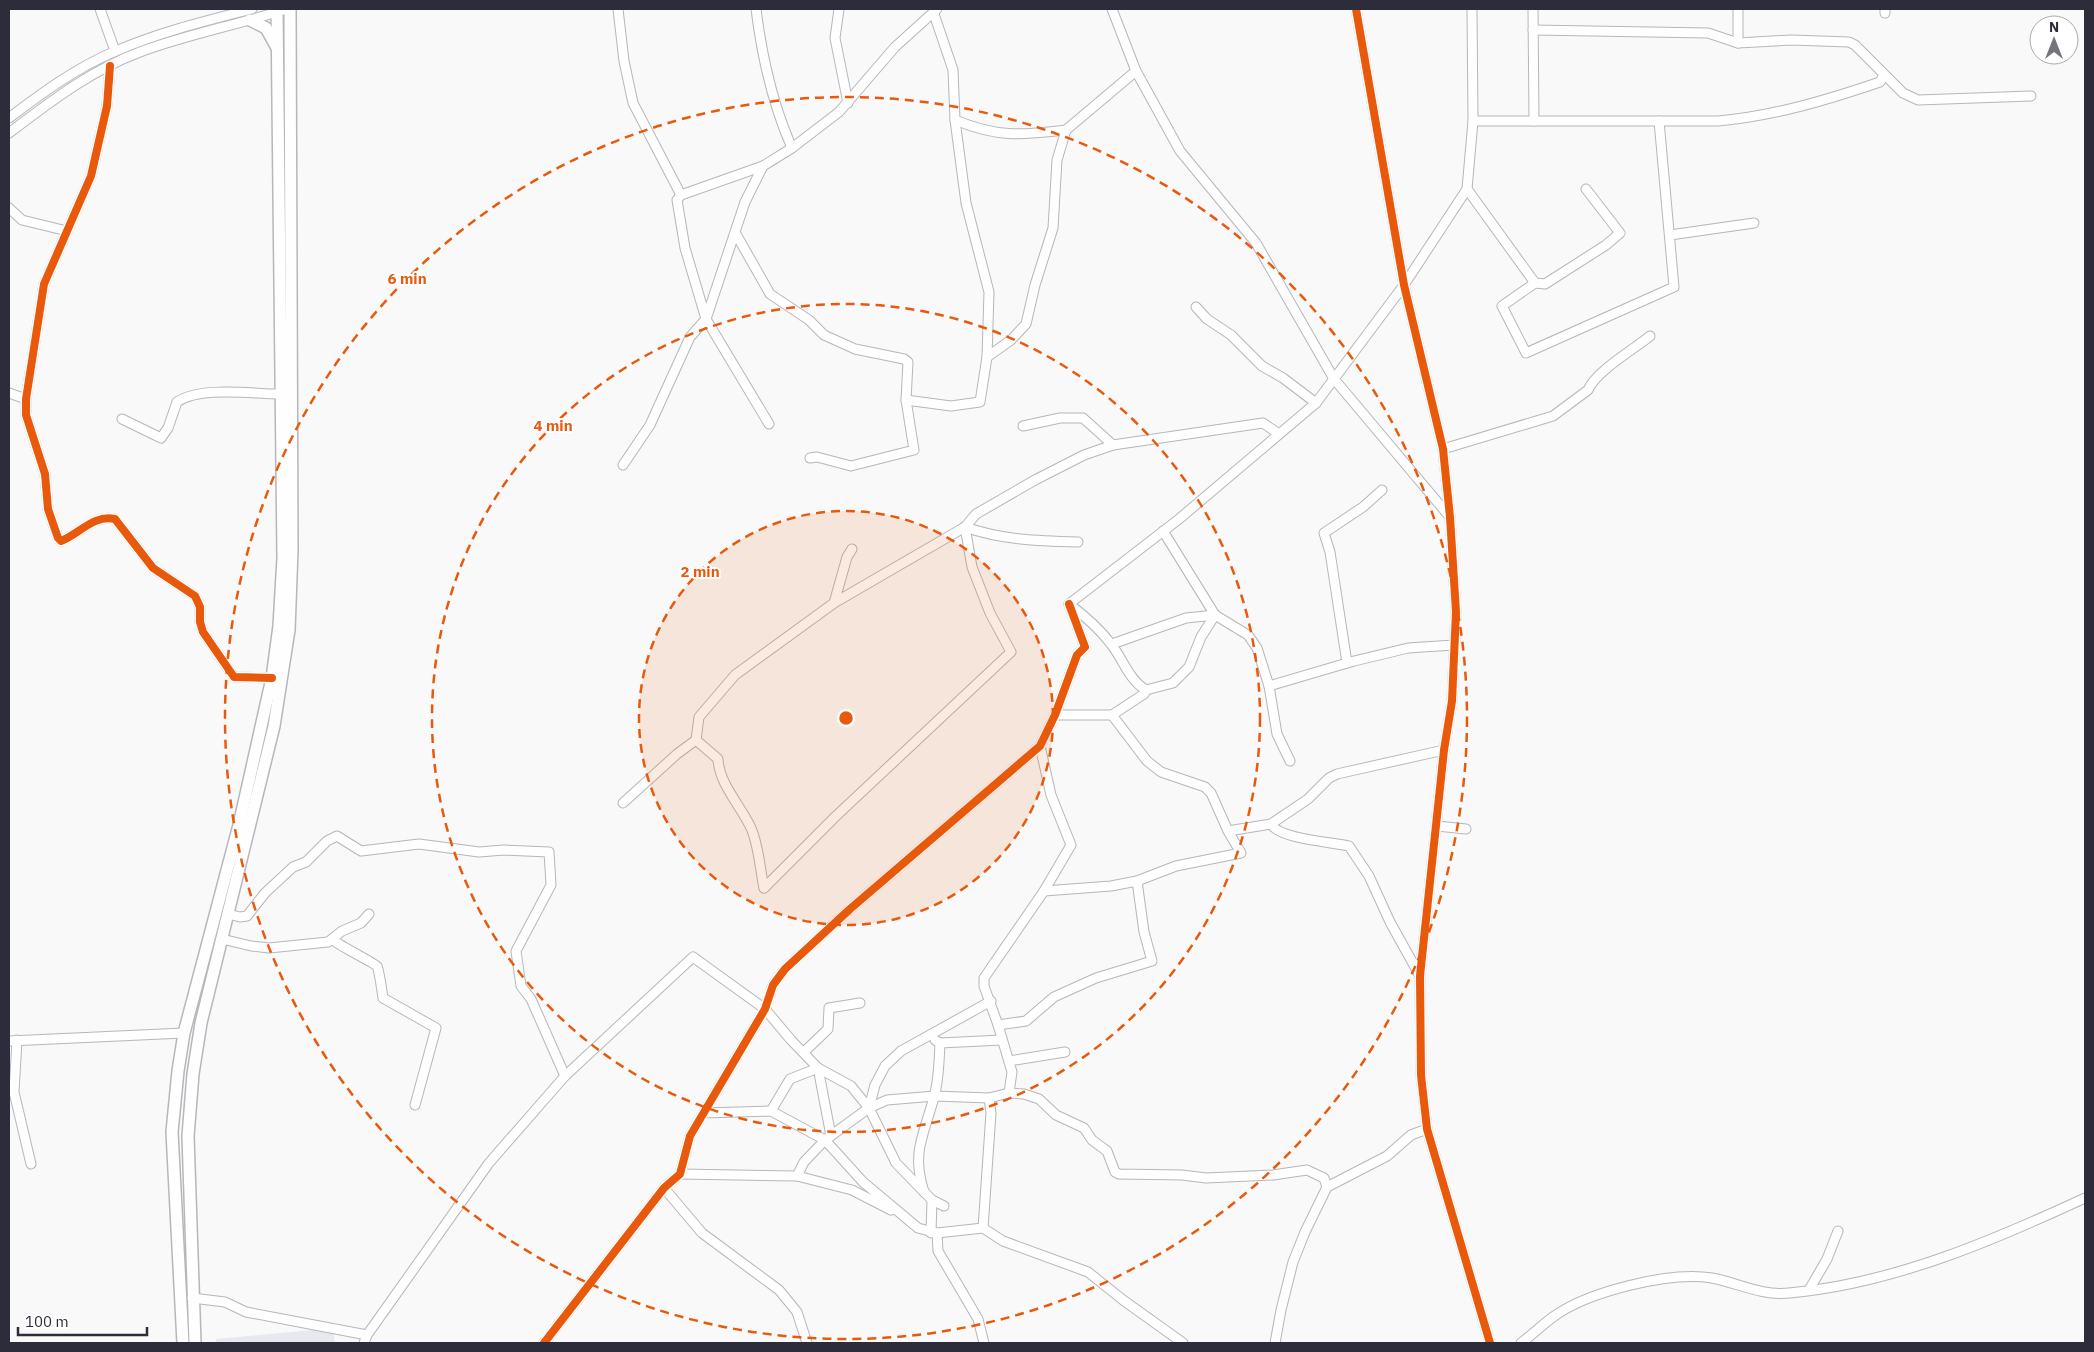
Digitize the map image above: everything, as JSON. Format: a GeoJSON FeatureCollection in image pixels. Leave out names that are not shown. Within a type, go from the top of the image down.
{"type":"FeatureCollection","features":[{"type":"Feature","properties":{"kind":"main road"},"geometry":{"type":"LineString","coordinates":[[195,1343],[192,1298],[189,1107],[201,1023],[274,726],[289,630],[292,550],[290,9]]}},
{"type":"Feature","properties":{"kind":"main road"},"geometry":{"type":"LineString","coordinates":[[182,1343],[172,1132],[184,1033],[239,825],[272,678],[279,626],[283,558],[277,48],[280,10]]}},
{"type":"Feature","properties":{"kind":"main road"},"geometry":{"type":"LineString","coordinates":[[251,12],[266,28],[277,48]]}},
{"type":"Feature","properties":{"kind":"street"},"geometry":{"type":"LineString","coordinates":[[100,9],[115,51]]}},
{"type":"Feature","properties":{"kind":"street"},"geometry":{"type":"LineString","coordinates":[[618,9],[624,61],[633,103],[681,195]]}},
{"type":"Feature","properties":{"kind":"street"},"geometry":{"type":"LineString","coordinates":[[756,9],[764,63],[779,119],[792,148]]}},
{"type":"Feature","properties":{"kind":"street"},"geometry":{"type":"LineString","coordinates":[[839,9],[835,38],[848,103]]}},
{"type":"Feature","properties":{"kind":"street"},"geometry":{"type":"LineString","coordinates":[[1115,9],[1112,9],[1136,71],[1180,151],[1256,243],[1334,379],[1450,517]]}},
{"type":"Feature","properties":{"kind":"street"},"geometry":{"type":"LineString","coordinates":[[1356,9],[1404,285],[1443,449],[1450,517],[1456,612],[1452,700],[1444,750],[1420,976],[1421,1075],[1427,1129],[1490,1343]]}},
{"type":"Feature","properties":{"kind":"street"},"geometry":{"type":"LineString","coordinates":[[1069,604],[1163,531],[1316,403],[1404,285],[1467,189],[1473,121],[1472,9]]}},
{"type":"Feature","properties":{"kind":"street"},"geometry":{"type":"LineString","coordinates":[[1533,9],[1534,121]]}},
{"type":"Feature","properties":{"kind":"street"},"geometry":{"type":"LineString","coordinates":[[1738,9],[1738,43]]}},
{"type":"Feature","properties":{"kind":"street"},"geometry":{"type":"LineString","coordinates":[[9,118],[48,88],[115,51],[191,24],[251,12],[280,10]]}},
{"type":"Feature","properties":{"kind":"street"},"geometry":{"type":"LineString","coordinates":[[769,424],[706,319],[685,248],[677,200],[681,195],[763,166],[792,148],[835,116],[895,48],[936,11],[953,70],[955,120],[966,203],[989,292],[987,357],[980,402],[951,406],[906,400]]}},
{"type":"Feature","properties":{"kind":"street"},"geometry":{"type":"LineString","coordinates":[[9,134],[75,85],[110,66],[139,52],[194,34],[251,12]]}},
{"type":"Feature","properties":{"kind":"street"},"geometry":{"type":"LineString","coordinates":[[1533,30],[1708,33],[1738,43],[1791,40],[1849,42],[1855,45],[1903,93],[1918,100],[2031,96]]}},
{"type":"Feature","properties":{"kind":"street"},"geometry":{"type":"LineString","coordinates":[[110,66],[107,106],[87,191],[44,284],[26,399],[26,415],[45,474],[48,509],[62,541],[98,519],[106,517],[115,519],[153,568],[195,596],[200,607],[203,632],[234,677],[272,678]]}},
{"type":"Feature","properties":{"kind":"street"},"geometry":{"type":"LineString","coordinates":[[987,357],[1011,340],[1026,324],[1035,285],[1044,263],[1054,222],[1057,160],[1066,130],[1136,71]]}},
{"type":"Feature","properties":{"kind":"street"},"geometry":{"type":"LineString","coordinates":[[1473,121],[1718,121],[1754,118],[1824,100],[1880,82],[1884,75]]}},
{"type":"Feature","properties":{"kind":"street"},"geometry":{"type":"LineString","coordinates":[[955,120],[975,128],[1011,135],[1066,130]]}},
{"type":"Feature","properties":{"kind":"street"},"geometry":{"type":"LineString","coordinates":[[1535,282],[1502,306],[1526,352],[1674,287],[1658,121]]}},
{"type":"Feature","properties":{"kind":"street"},"geometry":{"type":"LineString","coordinates":[[623,465],[650,425],[690,336],[706,319],[720,272],[736,234],[745,202],[763,166]]}},
{"type":"Feature","properties":{"kind":"street"},"geometry":{"type":"LineString","coordinates":[[1467,189],[1535,282],[1545,284],[1606,245],[1620,233],[1586,189]]}},
{"type":"Feature","properties":{"kind":"street"},"geometry":{"type":"LineString","coordinates":[[9,208],[22,220],[67,231]]}},
{"type":"Feature","properties":{"kind":"street"},"geometry":{"type":"LineString","coordinates":[[1670,235],[1754,223]]}},
{"type":"Feature","properties":{"kind":"street"},"geometry":{"type":"LineString","coordinates":[[736,234],[770,294],[809,320],[824,335],[855,349],[904,359],[908,362],[906,400],[914,450],[859,466],[850,466],[817,457],[810,458]]}},
{"type":"Feature","properties":{"kind":"street"},"geometry":{"type":"LineString","coordinates":[[1196,308],[1207,319],[1231,335],[1262,366],[1283,378],[1316,403]]}},
{"type":"Feature","properties":{"kind":"street"},"geometry":{"type":"LineString","coordinates":[[1443,449],[1553,416],[1588,390],[1591,384],[1610,367],[1650,336]]}},
{"type":"Feature","properties":{"kind":"street"},"geometry":{"type":"LineString","coordinates":[[9,393],[26,399]]}},
{"type":"Feature","properties":{"kind":"street"},"geometry":{"type":"LineString","coordinates":[[122,419],[161,438],[168,428],[177,402],[186,397],[208,394],[280,394]]}},
{"type":"Feature","properties":{"kind":"street"},"geometry":{"type":"LineString","coordinates":[[1023,426],[1060,418],[1083,418],[1112,445]]}},
{"type":"Feature","properties":{"kind":"street"},"geometry":{"type":"LineString","coordinates":[[623,803],[677,754],[696,740],[699,717],[735,675],[834,603],[965,527],[976,514],[1035,480],[1084,455],[1112,445],[1263,423],[1279,434]]}},
{"type":"Feature","properties":{"kind":"street"},"geometry":{"type":"LineString","coordinates":[[1347,663],[1330,552],[1324,533],[1363,506],[1382,490]]}},
{"type":"Feature","properties":{"kind":"street"},"geometry":{"type":"LineString","coordinates":[[965,527],[986,534],[1022,540],[1078,542]]}},
{"type":"Feature","properties":{"kind":"street"},"geometry":{"type":"LineString","coordinates":[[696,740],[718,759],[718,766],[734,801],[752,830],[764,888],[836,816],[1011,652],[990,613],[972,568],[965,527]]}},
{"type":"Feature","properties":{"kind":"street"},"geometry":{"type":"LineString","coordinates":[[1163,531],[1215,615],[1248,635],[1257,648],[1268,686],[1277,734],[1290,761]]}},
{"type":"Feature","properties":{"kind":"street"},"geometry":{"type":"LineString","coordinates":[[834,603],[846,557],[852,549]]}},
{"type":"Feature","properties":{"kind":"street"},"geometry":{"type":"LineString","coordinates":[[1069,604],[1091,621],[1112,644],[1138,685],[1146,690]]}},
{"type":"Feature","properties":{"kind":"street"},"geometry":{"type":"LineString","coordinates":[[544,1343],[664,1188],[680,1174],[690,1136],[765,1009],[773,985],[785,969],[850,909],[1040,746],[1055,715],[1077,655],[1086,647],[1069,604]]}},
{"type":"Feature","properties":{"kind":"street"},"geometry":{"type":"LineString","coordinates":[[1112,644],[1186,618],[1215,615]]}},
{"type":"Feature","properties":{"kind":"street"},"geometry":{"type":"LineString","coordinates":[[1055,715],[1112,715],[1144,694],[1146,690],[1173,683],[1190,667],[1201,637],[1215,615]]}},
{"type":"Feature","properties":{"kind":"street"},"geometry":{"type":"LineString","coordinates":[[1268,686],[1347,663],[1408,648],[1454,646]]}},
{"type":"Feature","properties":{"kind":"street"},"geometry":{"type":"LineString","coordinates":[[1044,892],[1111,886],[1137,881],[1176,866],[1240,854],[1212,793],[1205,787],[1161,772],[1147,761],[1112,715]]}},
{"type":"Feature","properties":{"kind":"street"},"geometry":{"type":"LineString","coordinates":[[1009,1093],[1012,1072],[991,1001],[984,986],[984,978],[1044,892],[1070,849],[1071,841],[1051,795],[1040,746]]}},
{"type":"Feature","properties":{"kind":"street"},"geometry":{"type":"LineString","coordinates":[[1228,831],[1271,824],[1308,799],[1330,778],[1337,774],[1444,750]]}},
{"type":"Feature","properties":{"kind":"street"},"geometry":{"type":"LineString","coordinates":[[1271,824],[1274,830],[1284,834],[1350,846],[1369,876],[1390,922],[1420,976]]}},
{"type":"Feature","properties":{"kind":"street"},"geometry":{"type":"LineString","coordinates":[[1437,826],[1466,829]]}},
{"type":"Feature","properties":{"kind":"street"},"geometry":{"type":"LineString","coordinates":[[228,914],[240,917],[247,916],[266,893],[293,867],[306,862],[327,841],[337,836],[361,851],[419,844],[479,852],[504,850],[549,852],[551,885],[516,951],[516,957],[521,986],[531,999],[565,1076]]}},
{"type":"Feature","properties":{"kind":"street"},"geometry":{"type":"LineString","coordinates":[[998,1025],[1026,1020],[1054,997],[1096,978],[1152,961],[1144,932],[1137,881]]}},
{"type":"Feature","properties":{"kind":"street"},"geometry":{"type":"LineString","coordinates":[[222,939],[269,948],[333,940],[342,931],[361,923],[369,914]]}},
{"type":"Feature","properties":{"kind":"street"},"geometry":{"type":"LineString","coordinates":[[333,940],[348,952],[377,966],[383,998],[436,1028],[415,1104]]}},
{"type":"Feature","properties":{"kind":"street"},"geometry":{"type":"LineString","coordinates":[[192,1298],[225,1302],[246,1312],[365,1339],[489,1163],[565,1076],[693,957],[765,1009],[818,1068],[848,1084],[869,1108],[896,1164],[932,1200],[944,1206]]}},
{"type":"Feature","properties":{"kind":"street"},"geometry":{"type":"LineString","coordinates":[[869,1108],[875,1085],[887,1063],[914,1042],[929,1036],[991,1001]]}},
{"type":"Feature","properties":{"kind":"street"},"geometry":{"type":"LineString","coordinates":[[804,1052],[828,1028],[829,1008],[860,1003]]}},
{"type":"Feature","properties":{"kind":"street"},"geometry":{"type":"LineString","coordinates":[[31,1164],[14,1092],[13,1041],[184,1033]]}},
{"type":"Feature","properties":{"kind":"street"},"geometry":{"type":"LineString","coordinates":[[929,1036],[940,1043],[1002,1040]]}},
{"type":"Feature","properties":{"kind":"street"},"geometry":{"type":"LineString","coordinates":[[924,1192],[918,1173],[917,1157],[935,1096],[940,1043]]}},
{"type":"Feature","properties":{"kind":"street"},"geometry":{"type":"LineString","coordinates":[[1008,1061],[1065,1052]]}},
{"type":"Feature","properties":{"kind":"street"},"geometry":{"type":"LineString","coordinates":[[771,1111],[790,1079],[818,1068]]}},
{"type":"Feature","properties":{"kind":"street"},"geometry":{"type":"LineString","coordinates":[[818,1068],[828,1138]]}},
{"type":"Feature","properties":{"kind":"street"},"geometry":{"type":"LineString","coordinates":[[797,1176],[804,1162],[828,1138],[869,1108],[889,1099],[935,1096],[989,1098],[1009,1093],[1039,1098],[1056,1115],[1084,1128],[1092,1140],[1107,1152],[1115,1172],[1119,1174],[1182,1175],[1206,1178],[1307,1170],[1324,1178],[1327,1187]]}},
{"type":"Feature","properties":{"kind":"street"},"geometry":{"type":"LineString","coordinates":[[983,1228],[991,1113],[989,1098]]}},
{"type":"Feature","properties":{"kind":"street"},"geometry":{"type":"LineString","coordinates":[[704,1112],[771,1111],[828,1138],[863,1182],[918,1228],[934,1233],[983,1228],[1003,1241],[1094,1275],[1123,1300],[1183,1343]]}},
{"type":"Feature","properties":{"kind":"street"},"geometry":{"type":"LineString","coordinates":[[1275,1343],[1293,1262],[1327,1187],[1387,1156],[1411,1135],[1427,1129]]}},
{"type":"Feature","properties":{"kind":"street"},"geometry":{"type":"LineString","coordinates":[[680,1174],[797,1176],[852,1190],[903,1217]]}},
{"type":"Feature","properties":{"kind":"street"},"geometry":{"type":"LineString","coordinates":[[664,1188],[702,1233],[779,1290],[797,1312],[807,1343]]}},
{"type":"Feature","properties":{"kind":"street"},"geometry":{"type":"LineString","coordinates":[[1521,1343],[1553,1317],[1591,1297],[1634,1284],[1671,1278],[1710,1278],[1765,1294],[1846,1286],[1923,1263],[2034,1222],[2085,1198]]}},
{"type":"Feature","properties":{"kind":"street"},"geometry":{"type":"LineString","coordinates":[[932,1200],[934,1233],[938,1251],[978,1320],[984,1343]]}},
{"type":"Feature","properties":{"kind":"street"},"geometry":{"type":"LineString","coordinates":[[1809,1290],[1827,1259],[1838,1231]]}},
{"type":"Feature","properties":{"kind":"shaded area"},"geometry":{"type":"Polygon","coordinates":[[[333,1328],[335,1343],[216,1343],[216,1339],[333,1328]]]}},
{"type":"Feature","properties":{"kind":"cycle path"},"geometry":{"type":"LineString","coordinates":[[1356,9],[1404,285],[1443,449],[1450,517],[1456,612],[1452,701],[1444,750],[1420,976],[1421,1075],[1427,1129],[1490,1343]]}},
{"type":"Feature","properties":{"kind":"cycle path"},"geometry":{"type":"LineString","coordinates":[[110,66],[107,106],[91,176],[44,284],[26,399],[26,415],[45,474],[48,509],[58,538],[61,541],[100,519],[115,519],[153,568],[195,596],[200,607],[200,622],[203,632],[234,677],[272,678]]}},
{"type":"Feature","properties":{"kind":"cycle path"},"geometry":{"type":"LineString","coordinates":[[544,1343],[664,1188],[680,1174],[690,1136],[765,1009],[773,985],[785,969],[850,909],[1040,746],[1055,715],[1077,655],[1085,647],[1069,604]]}}]}
